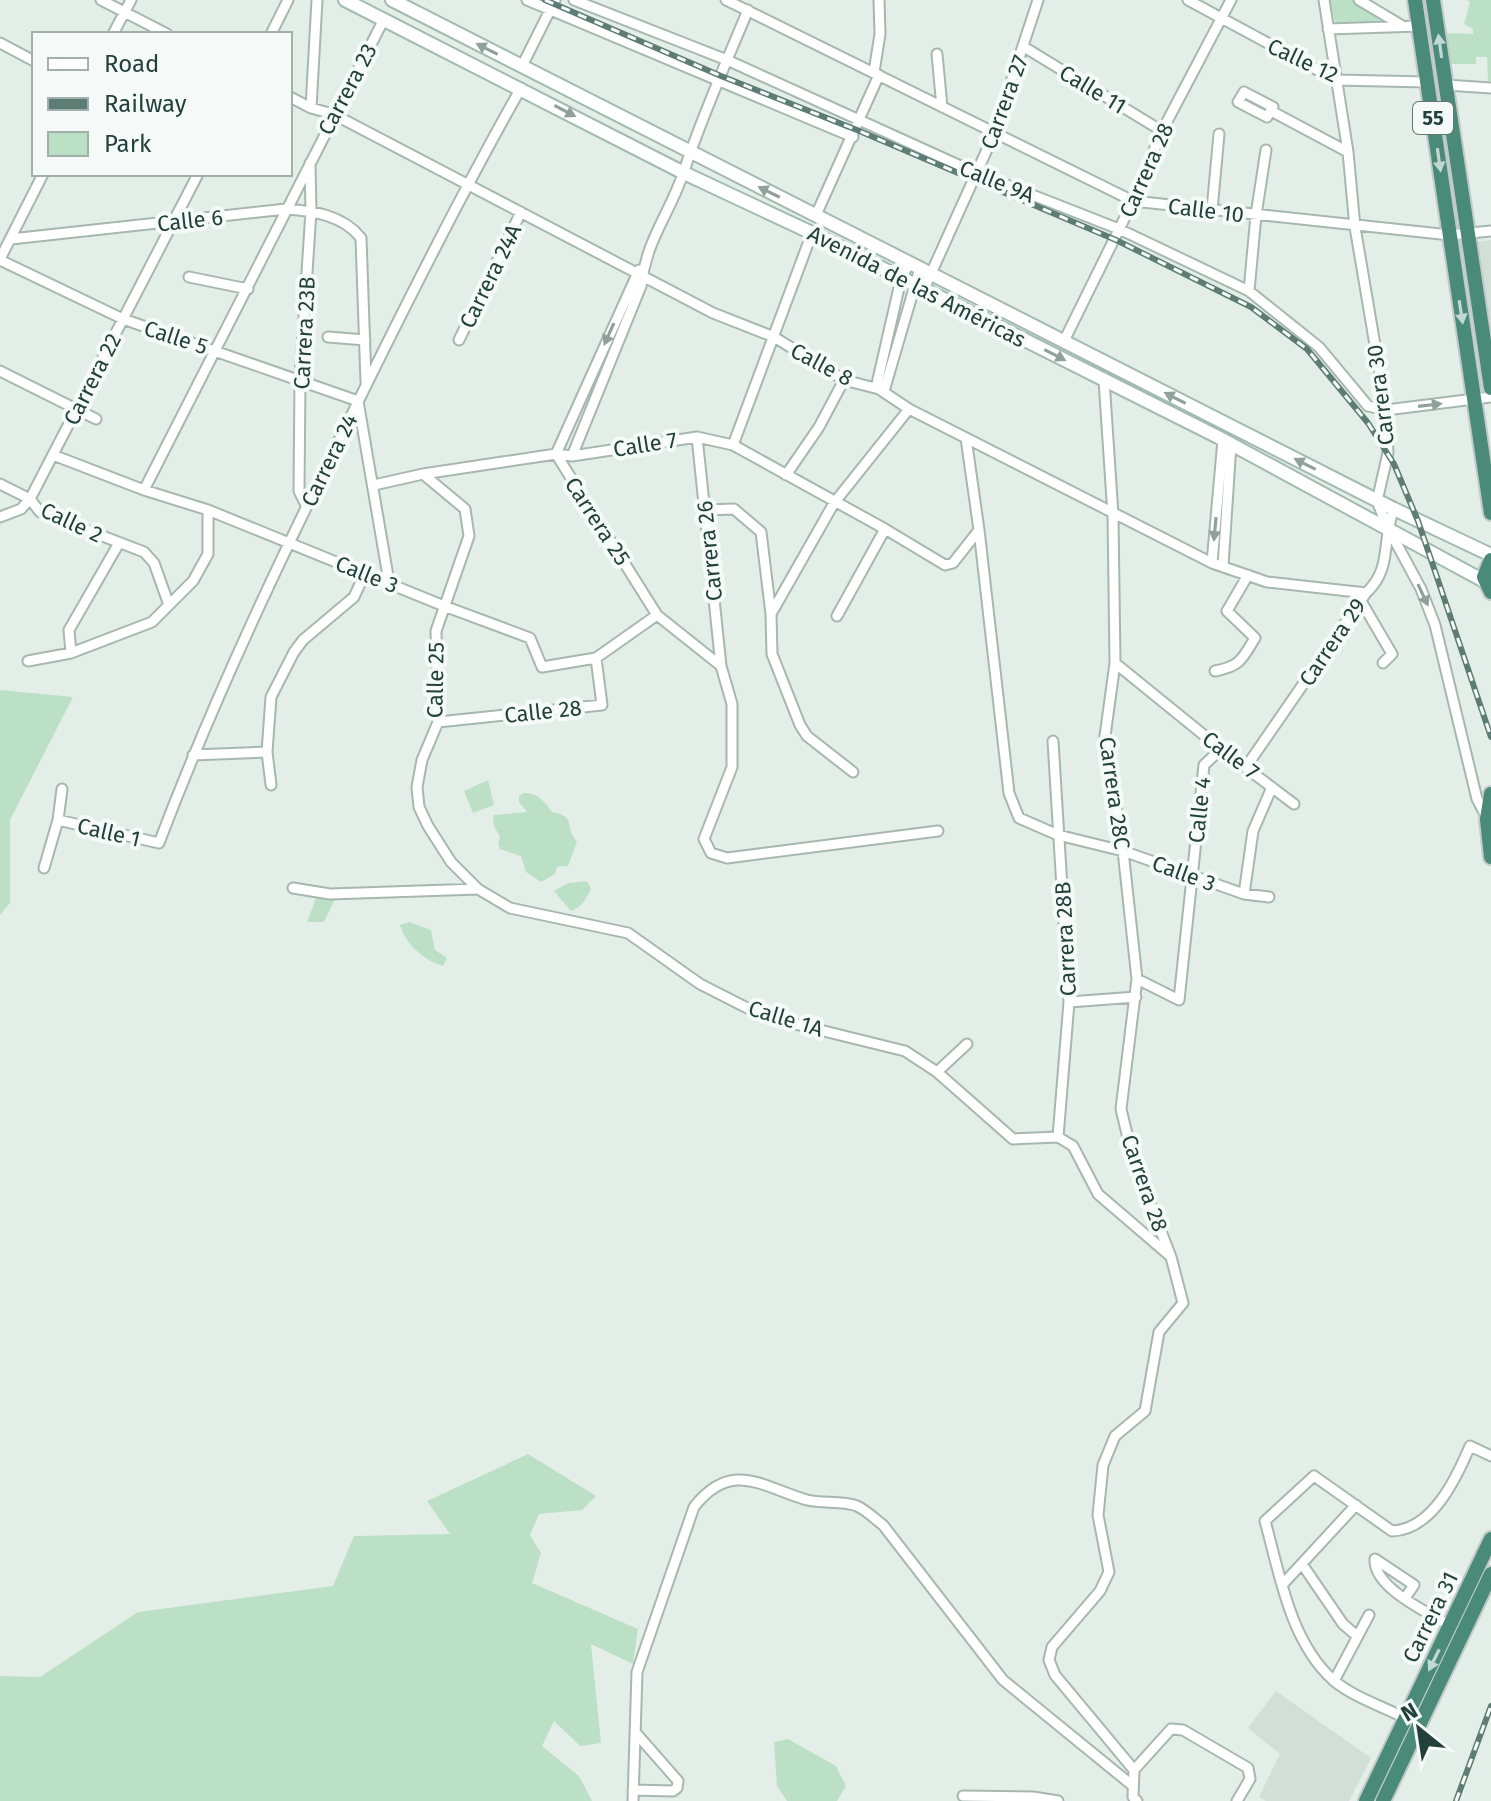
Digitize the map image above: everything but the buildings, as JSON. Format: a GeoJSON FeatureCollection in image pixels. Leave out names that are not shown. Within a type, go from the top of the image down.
{"type":"FeatureCollection","features":[{"type":"Feature","properties":{"kind":"highway","name":"55"},"geometry":{"type":"LineString","coordinates":[[1415,0],[1491,513]]}},
{"type":"Feature","properties":{"kind":"highway","name":"55"},"geometry":{"type":"LineString","coordinates":[[1433,0],[1491,388]]}},
{"type":"Feature","properties":{"kind":"highway"},"geometry":{"type":"LineString","coordinates":[[1488,587],[1485,571],[1491,558]]}},
{"type":"Feature","properties":{"kind":"highway"},"geometry":{"type":"LineString","coordinates":[[1491,794],[1487,819],[1491,857]]}},
{"type":"Feature","properties":{"kind":"highway","name":"Carrera 31"},"geometry":{"type":"LineString","coordinates":[[1366,1801],[1491,1539]]}},
{"type":"Feature","properties":{"kind":"highway","name":"Carrera 31"},"geometry":{"type":"LineString","coordinates":[[1383,1801],[1491,1574]]}},
{"type":"Feature","properties":{"kind":"main road","name":"Avenida de las Américas"},"geometry":{"type":"LineString","coordinates":[[345,0],[684,173],[812,233],[1224,440],[1387,526],[1488,587]]}},
{"type":"Feature","properties":{"kind":"main road","name":"Avenida de las Américas"},"geometry":{"type":"LineString","coordinates":[[392,0],[1491,558]]}},
{"type":"Feature","properties":{"kind":"main road"},"geometry":{"type":"LineString","coordinates":[[439,46],[447,28]]}},
{"type":"Feature","properties":{"kind":"main road"},"geometry":{"type":"LineString","coordinates":[[1123,389],[1130,376]]}},
{"type":"Feature","properties":{"kind":"main road"},"geometry":{"type":"LineString","coordinates":[[1224,440],[1225,423]]}},
{"type":"Feature","properties":{"kind":"street"},"geometry":{"type":"LineString","coordinates":[[101,0],[163,32]]}},
{"type":"Feature","properties":{"kind":"street"},"geometry":{"type":"LineString","coordinates":[[114,32],[131,0]]}},
{"type":"Feature","properties":{"kind":"street"},"geometry":{"type":"LineString","coordinates":[[272,32],[288,0]]}},
{"type":"Feature","properties":{"kind":"street"},"geometry":{"type":"LineString","coordinates":[[311,108],[317,0]]}},
{"type":"Feature","properties":{"kind":"street"},"geometry":{"type":"LineString","coordinates":[[527,0],[553,5],[853,137]]}},
{"type":"Feature","properties":{"kind":"street","name":"Calle 9A"},"geometry":{"type":"LineString","coordinates":[[574,0],[727,60],[976,173],[1119,229],[1249,291],[1319,347],[1368,406],[1386,410]]}},
{"type":"Feature","properties":{"kind":"street","name":"Calle 10"},"geometry":{"type":"LineString","coordinates":[[726,0],[1133,201],[1450,235],[1491,231]]}},
{"type":"Feature","properties":{"kind":"street"},"geometry":{"type":"LineString","coordinates":[[816,215],[853,137],[877,73],[879,0]]}},
{"type":"Feature","properties":{"kind":"street","name":"Carrera 27"},"geometry":{"type":"LineString","coordinates":[[880,390],[920,268],[976,173],[994,134],[1038,0]]}},
{"type":"Feature","properties":{"kind":"street","name":"Calle 12"},"geometry":{"type":"LineString","coordinates":[[1188,0],[1336,80],[1427,82]]}},
{"type":"Feature","properties":{"kind":"street","name":"Carrera 28"},"geometry":{"type":"LineString","coordinates":[[1064,341],[1133,201],[1162,131],[1231,0]]}},
{"type":"Feature","properties":{"kind":"street"},"geometry":{"type":"LineString","coordinates":[[1314,0],[1324,3]]}},
{"type":"Feature","properties":{"kind":"street"},"geometry":{"type":"LineString","coordinates":[[1359,0],[1402,26]]}},
{"type":"Feature","properties":{"kind":"street","name":"Carrera 30"},"geometry":{"type":"LineString","coordinates":[[1324,3],[1348,152],[1355,227],[1386,410],[1388,453],[1377,501]]}},
{"type":"Feature","properties":{"kind":"street"},"geometry":{"type":"LineString","coordinates":[[522,66],[553,5]]}},
{"type":"Feature","properties":{"kind":"street","name":"Carrera 25"},"geometry":{"type":"LineString","coordinates":[[721,666],[657,615],[556,454],[684,173],[748,10]]}},
{"type":"Feature","properties":{"kind":"street","name":"Carrera 23"},"geometry":{"type":"LineString","coordinates":[[144,490],[384,19]]}},
{"type":"Feature","properties":{"kind":"street"},"geometry":{"type":"LineString","coordinates":[[1328,29],[1419,26]]}},
{"type":"Feature","properties":{"kind":"street"},"geometry":{"type":"LineString","coordinates":[[0,43],[32,60]]}},
{"type":"Feature","properties":{"kind":"street","name":"Calle 11"},"geometry":{"type":"LineString","coordinates":[[1024,47],[1162,131]]}},
{"type":"Feature","properties":{"kind":"street"},"geometry":{"type":"LineString","coordinates":[[937,54],[942,107]]}},
{"type":"Feature","properties":{"kind":"street"},"geometry":{"type":"LineString","coordinates":[[1446,85],[1491,88]]}},
{"type":"Feature","properties":{"kind":"street","name":"Carrera 24"},"geometry":{"type":"LineString","coordinates":[[159,843],[193,755],[306,505],[467,183],[521,88]]}},
{"type":"Feature","properties":{"kind":"street","name":"Calle 8"},"geometry":{"type":"LineString","coordinates":[[292,98],[333,114],[641,271],[713,313],[774,337],[844,380],[880,390],[909,409],[1212,563],[1267,582],[1364,597]]}},
{"type":"Feature","properties":{"kind":"street"},"geometry":{"type":"LineString","coordinates":[[1271,111],[1348,152]]}},
{"type":"Feature","properties":{"kind":"street"},"geometry":{"type":"LineString","coordinates":[[1212,210],[1219,134]]}},
{"type":"Feature","properties":{"kind":"street"},"geometry":{"type":"LineString","coordinates":[[1249,291],[1266,150]]}},
{"type":"Feature","properties":{"kind":"street","name":"Carrera 23B"},"geometry":{"type":"LineString","coordinates":[[306,505],[299,491],[300,380],[311,211],[310,160]]}},
{"type":"Feature","properties":{"kind":"street"},"geometry":{"type":"LineString","coordinates":[[0,259],[42,176]]}},
{"type":"Feature","properties":{"kind":"street","name":"Carrera 22"},"geometry":{"type":"LineString","coordinates":[[30,499],[197,176]]}},
{"type":"Feature","properties":{"kind":"street","name":"Calle 6"},"geometry":{"type":"LineString","coordinates":[[11,239],[286,209],[311,211],[346,222],[361,238],[365,340]]}},
{"type":"Feature","properties":{"kind":"street","name":"Carrera 24A"},"geometry":{"type":"LineString","coordinates":[[459,340],[521,212]]}},
{"type":"Feature","properties":{"kind":"street"},"geometry":{"type":"LineString","coordinates":[[733,445],[812,233]]}},
{"type":"Feature","properties":{"kind":"street","name":"Calle 5"},"geometry":{"type":"LineString","coordinates":[[0,259],[123,319],[358,401]]}},
{"type":"Feature","properties":{"kind":"street","name":"Carrera 27"},"geometry":{"type":"LineString","coordinates":[[913,284],[920,268]]}},
{"type":"Feature","properties":{"kind":"street","name":"Carrera 25"},"geometry":{"type":"LineString","coordinates":[[572,456],[641,286],[641,271]]}},
{"type":"Feature","properties":{"kind":"street"},"geometry":{"type":"LineString","coordinates":[[189,277],[248,289]]}},
{"type":"Feature","properties":{"kind":"street"},"geometry":{"type":"LineString","coordinates":[[328,337],[365,340],[366,383]]}},
{"type":"Feature","properties":{"kind":"street"},"geometry":{"type":"LineString","coordinates":[[0,371],[96,419]]}},
{"type":"Feature","properties":{"kind":"street"},"geometry":{"type":"LineString","coordinates":[[786,475],[819,427],[844,380]]}},
{"type":"Feature","properties":{"kind":"street","name":"Carrera 28C"},"geometry":{"type":"LineString","coordinates":[[1104,380],[1113,515],[1115,663],[1105,736],[1123,851],[1137,979],[1121,1109]]}},
{"type":"Feature","properties":{"kind":"street"},"geometry":{"type":"LineString","coordinates":[[1386,410],[1491,397]]}},
{"type":"Feature","properties":{"kind":"street"},"geometry":{"type":"LineString","coordinates":[[358,401],[389,582]]}},
{"type":"Feature","properties":{"kind":"street"},"geometry":{"type":"LineString","coordinates":[[771,614],[834,503],[909,409]]}},
{"type":"Feature","properties":{"kind":"street","name":"Calle 7"},"geometry":{"type":"LineString","coordinates":[[374,485],[423,474],[556,454],[572,456],[697,437],[733,445],[945,565],[953,563],[979,530]]}},
{"type":"Feature","properties":{"kind":"street","name":"Carrera 26"},"geometry":{"type":"LineString","coordinates":[[697,437],[721,666]]}},
{"type":"Feature","properties":{"kind":"street"},"geometry":{"type":"LineString","coordinates":[[966,438],[979,530]]}},
{"type":"Feature","properties":{"kind":"street"},"geometry":{"type":"LineString","coordinates":[[1212,563],[1224,440]]}},
{"type":"Feature","properties":{"kind":"street"},"geometry":{"type":"LineString","coordinates":[[1223,566],[1224,440]]}},
{"type":"Feature","properties":{"kind":"street","name":"Calle 3"},"geometry":{"type":"LineString","coordinates":[[53,455],[144,490],[208,510],[530,638],[542,667],[596,658],[657,615]]}},
{"type":"Feature","properties":{"kind":"street","name":"Calle 25"},"geometry":{"type":"LineString","coordinates":[[423,474],[465,509],[469,536],[436,631],[438,722],[422,760],[417,787],[419,807],[451,862],[478,889]]}},
{"type":"Feature","properties":{"kind":"street"},"geometry":{"type":"LineString","coordinates":[[0,484],[30,499]]}},
{"type":"Feature","properties":{"kind":"street","name":"Calle 2"},"geometry":{"type":"LineString","coordinates":[[0,517],[21,509],[30,499],[40,512],[144,552],[154,563],[169,605]]}},
{"type":"Feature","properties":{"kind":"street"},"geometry":{"type":"LineString","coordinates":[[1377,501],[1433,618],[1477,799],[1487,819]]}},
{"type":"Feature","properties":{"kind":"street"},"geometry":{"type":"LineString","coordinates":[[706,510],[734,509],[761,532],[771,614],[772,654],[807,736],[853,772]]}},
{"type":"Feature","properties":{"kind":"street","name":"Carrera 29"},"geometry":{"type":"LineString","coordinates":[[1246,767],[1382,574],[1387,526],[1394,509]]}},
{"type":"Feature","properties":{"kind":"street"},"geometry":{"type":"LineString","coordinates":[[28,661],[71,653],[152,622],[193,581],[208,554],[208,510]]}},
{"type":"Feature","properties":{"kind":"street","name":"Calle 3"},"geometry":{"type":"LineString","coordinates":[[979,530],[1007,777],[1013,808],[1019,818],[1058,835],[1123,851],[1192,878],[1244,894],[1269,897]]}},
{"type":"Feature","properties":{"kind":"street"},"geometry":{"type":"LineString","coordinates":[[837,616],[889,531]]}},
{"type":"Feature","properties":{"kind":"street"},"geometry":{"type":"LineString","coordinates":[[71,653],[69,630],[119,543]]}},
{"type":"Feature","properties":{"kind":"street"},"geometry":{"type":"LineString","coordinates":[[271,785],[267,752],[271,697],[303,640],[354,597],[365,573]]}},
{"type":"Feature","properties":{"kind":"street"},"geometry":{"type":"LineString","coordinates":[[1215,671],[1233,667],[1241,661],[1255,638],[1227,611],[1248,575]]}},
{"type":"Feature","properties":{"kind":"street"},"geometry":{"type":"LineString","coordinates":[[1364,597],[1392,654],[1383,663]]}},
{"type":"Feature","properties":{"kind":"street","name":"Calle 28"},"geometry":{"type":"LineString","coordinates":[[438,722],[602,705],[596,658]]}},
{"type":"Feature","properties":{"kind":"street","name":"Calle 7"},"geometry":{"type":"LineString","coordinates":[[1115,663],[1294,804]]}},
{"type":"Feature","properties":{"kind":"street"},"geometry":{"type":"LineString","coordinates":[[721,666],[732,704],[732,767],[704,839],[711,853],[727,858],[938,831]]}},
{"type":"Feature","properties":{"kind":"street","name":"Carrera 28B"},"geometry":{"type":"LineString","coordinates":[[1053,741],[1069,1002],[1058,1137]]}},
{"type":"Feature","properties":{"kind":"street","name":"Calle 4"},"geometry":{"type":"LineString","coordinates":[[1192,878],[1204,765],[1221,749]]}},
{"type":"Feature","properties":{"kind":"street"},"geometry":{"type":"LineString","coordinates":[[193,755],[267,752]]}},
{"type":"Feature","properties":{"kind":"street","name":"Calle 7"},"geometry":{"type":"LineString","coordinates":[[1244,894],[1253,831],[1272,787]]}},
{"type":"Feature","properties":{"kind":"street","name":"Calle 1"},"geometry":{"type":"LineString","coordinates":[[44,868],[58,820],[62,789]]}},
{"type":"Feature","properties":{"kind":"street","name":"Calle 1"},"geometry":{"type":"LineString","coordinates":[[58,820],[159,843]]}},
{"type":"Feature","properties":{"kind":"street"},"geometry":{"type":"LineString","coordinates":[[1137,979],[1179,1000],[1192,878]]}},
{"type":"Feature","properties":{"kind":"street"},"geometry":{"type":"LineString","coordinates":[[293,888],[330,894],[478,889]]}},
{"type":"Feature","properties":{"kind":"street","name":"Calle 1A"},"geometry":{"type":"LineString","coordinates":[[478,889],[510,908],[628,933],[700,984],[763,1016],[905,1051],[937,1072],[1013,1139],[1058,1137]]}},
{"type":"Feature","properties":{"kind":"street"},"geometry":{"type":"LineString","coordinates":[[1069,1002],[1136,997]]}},
{"type":"Feature","properties":{"kind":"street"},"geometry":{"type":"LineString","coordinates":[[937,1072],[967,1044]]}},
{"type":"Feature","properties":{"kind":"street","name":"Carrera 28"},"geometry":{"type":"LineString","coordinates":[[1121,1109],[1133,1159],[1171,1257],[1183,1303],[1159,1332],[1145,1411],[1115,1436],[1103,1465],[1098,1515],[1109,1572],[1100,1591],[1052,1647],[1049,1660],[1055,1675],[1134,1770]]}},
{"type":"Feature","properties":{"kind":"street"},"geometry":{"type":"LineString","coordinates":[[1058,1137],[1073,1146],[1098,1194],[1171,1257]]}},
{"type":"Feature","properties":{"kind":"street"},"geometry":{"type":"LineString","coordinates":[[1405,1718],[1347,1690],[1312,1657],[1293,1618],[1265,1521],[1314,1476],[1392,1531],[1402,1531],[1427,1516],[1457,1474],[1470,1446],[1491,1456]]}},
{"type":"Feature","properties":{"kind":"street"},"geometry":{"type":"LineString","coordinates":[[635,1732],[678,1781],[673,1791],[633,1796],[635,1732],[637,1672],[694,1507],[705,1493],[718,1485],[756,1480],[808,1500],[857,1506],[883,1525],[1003,1680],[1133,1786]]}},
{"type":"Feature","properties":{"kind":"street"},"geometry":{"type":"LineString","coordinates":[[1283,1584],[1356,1505]]}},
{"type":"Feature","properties":{"kind":"street"},"geometry":{"type":"LineString","coordinates":[[1405,1598],[1414,1585],[1375,1559],[1374,1565],[1388,1587],[1405,1598],[1451,1626]]}},
{"type":"Feature","properties":{"kind":"street"},"geometry":{"type":"LineString","coordinates":[[1302,1564],[1343,1624],[1357,1636]]}},
{"type":"Feature","properties":{"kind":"street"},"geometry":{"type":"LineString","coordinates":[[1334,1681],[1369,1615]]}},
{"type":"Feature","properties":{"kind":"street"},"geometry":{"type":"LineString","coordinates":[[1137,1801],[1133,1797],[1134,1770],[1171,1729],[1183,1730],[1248,1768],[1250,1779],[1237,1801]]}},
{"type":"Feature","properties":{"kind":"street"},"geometry":{"type":"LineString","coordinates":[[963,1796],[1033,1797],[1058,1801]]}},
{"type":"Feature","properties":{"kind":"shaded area"},"geometry":{"type":"Polygon","coordinates":[[[1491,240],[1491,344],[1475,242],[1491,240]]]}},
{"type":"Feature","properties":{"kind":"shaded area"},"geometry":{"type":"Polygon","coordinates":[[[1276,1691],[1371,1758],[1349,1801],[1266,1801],[1259,1797],[1280,1754],[1248,1728],[1276,1691]]]}},
{"type":"Feature","properties":{"kind":"green space"},"geometry":{"type":"Polygon","coordinates":[[[1330,0],[1352,0],[1386,18],[1386,23],[1335,22],[1330,0]]]}},
{"type":"Feature","properties":{"kind":"green space"},"geometry":{"type":"Polygon","coordinates":[[[1466,0],[1491,0],[1491,81],[1488,81],[1487,57],[1476,57],[1476,64],[1448,64],[1446,33],[1473,34],[1473,29],[1464,24],[1470,2],[1466,0]]]}},
{"type":"Feature","properties":{"kind":"green space"},"geometry":{"type":"Polygon","coordinates":[[[0,690],[73,697],[10,820],[10,903],[0,915],[0,690]]]}},
{"type":"Feature","properties":{"kind":"green space"},"geometry":{"type":"Polygon","coordinates":[[[488,780],[494,805],[473,813],[464,791],[488,780]]]}},
{"type":"Feature","properties":{"kind":"green space"},"geometry":{"type":"Polygon","coordinates":[[[524,793],[537,796],[552,812],[568,819],[577,842],[568,866],[557,867],[555,874],[541,882],[526,872],[521,856],[500,849],[500,837],[494,826],[495,815],[527,812],[519,802],[519,796],[524,793]]]}},
{"type":"Feature","properties":{"kind":"green space"},"geometry":{"type":"Polygon","coordinates":[[[587,881],[591,889],[589,893],[581,905],[571,911],[554,891],[568,883],[587,881]]]}},
{"type":"Feature","properties":{"kind":"green space"},"geometry":{"type":"Polygon","coordinates":[[[317,896],[335,899],[324,922],[307,922],[317,896]]]}},
{"type":"Feature","properties":{"kind":"green space"},"geometry":{"type":"Polygon","coordinates":[[[409,922],[431,930],[435,950],[447,958],[443,966],[429,960],[411,945],[400,925],[409,922]]]}},
{"type":"Feature","properties":{"kind":"green space"},"geometry":{"type":"Polygon","coordinates":[[[528,1454],[596,1496],[582,1510],[539,1514],[530,1535],[541,1553],[532,1583],[638,1629],[633,1664],[591,1644],[601,1743],[580,1746],[554,1721],[542,1746],[579,1776],[592,1801],[0,1801],[0,1676],[40,1677],[138,1612],[333,1586],[354,1536],[450,1534],[427,1501],[528,1454]]]}},
{"type":"Feature","properties":{"kind":"green space"},"geometry":{"type":"Polygon","coordinates":[[[788,1739],[836,1766],[846,1786],[837,1801],[787,1801],[777,1786],[774,1742],[788,1739]]]}},
{"type":"Feature","properties":{"kind":"railway"},"geometry":{"type":"LineString","coordinates":[[545,0],[1116,240],[1251,307],[1307,349],[1368,423],[1394,464],[1418,521],[1491,737]]}},
{"type":"Feature","properties":{"kind":"railway"},"geometry":{"type":"LineString","coordinates":[[1456,1801],[1491,1706]]}}]}
